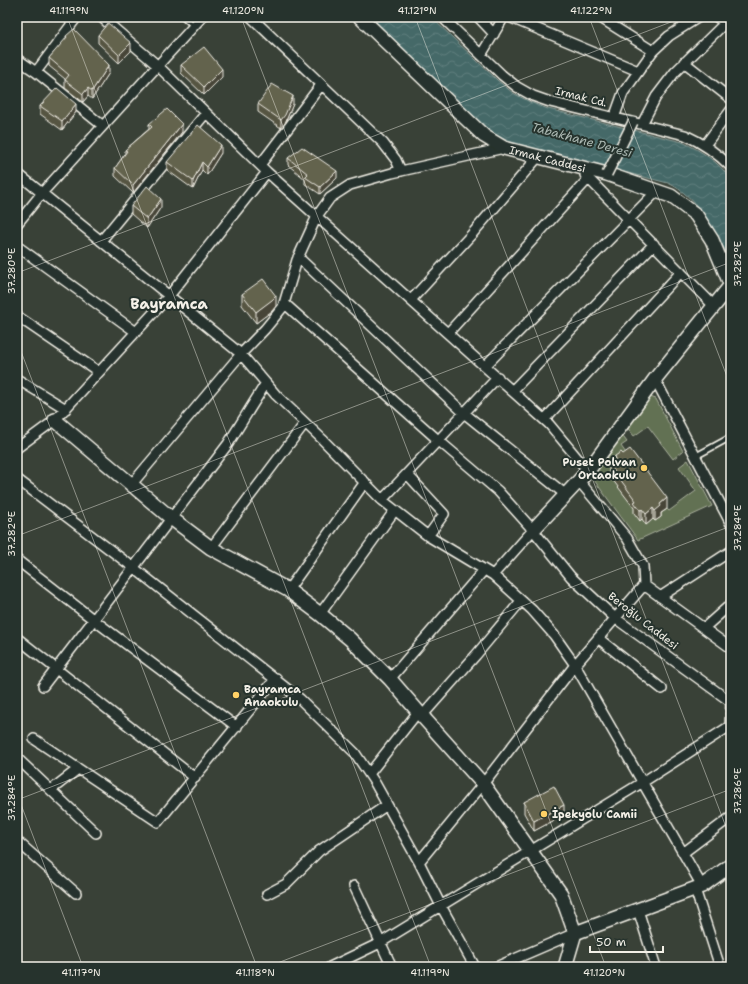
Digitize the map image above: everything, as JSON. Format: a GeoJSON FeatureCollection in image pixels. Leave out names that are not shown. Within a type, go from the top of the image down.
{"type":"FeatureCollection","features":[{"type":"Feature","properties":{"kind":"street"},"geometry":{"type":"LineString","coordinates":[[36,72],[77,17]]}},
{"type":"Feature","properties":{"kind":"street"},"geometry":{"type":"LineString","coordinates":[[101,17],[158,66],[267,172],[545,419],[627,538],[643,566],[644,585],[575,665],[483,784],[419,862]]}},
{"type":"Feature","properties":{"kind":"street"},"geometry":{"type":"LineString","coordinates":[[17,224],[42,193],[202,17]]}},
{"type":"Feature","properties":{"kind":"street"},"geometry":{"type":"LineString","coordinates":[[251,17],[383,143],[396,160],[400,171]]}},
{"type":"Feature","properties":{"kind":"street","name":"Irmak Caddesi"},"geometry":{"type":"LineString","coordinates":[[360,17],[484,136],[504,148],[607,174],[671,196],[696,215],[712,240],[731,286]]}},
{"type":"Feature","properties":{"kind":"street","name":"Irmak Cd."},"geometry":{"type":"LineString","coordinates":[[442,17],[502,75],[517,87],[533,96],[550,102],[685,135],[706,145],[731,167]]}},
{"type":"Feature","properties":{"kind":"street"},"geometry":{"type":"LineString","coordinates":[[478,17],[494,34]]}},
{"type":"Feature","properties":{"kind":"street"},"geometry":{"type":"LineString","coordinates":[[481,55],[504,17]]}},
{"type":"Feature","properties":{"kind":"street"},"geometry":{"type":"LineString","coordinates":[[509,17],[638,71]]}},
{"type":"Feature","properties":{"kind":"street"},"geometry":{"type":"LineString","coordinates":[[614,118],[623,93],[653,51],[669,36],[699,17]]}},
{"type":"Feature","properties":{"kind":"street"},"geometry":{"type":"LineString","coordinates":[[604,18],[653,51]]}},
{"type":"Feature","properties":{"kind":"street"},"geometry":{"type":"LineString","coordinates":[[607,174],[637,123],[675,72],[724,23]]}},
{"type":"Feature","properties":{"kind":"street"},"geometry":{"type":"LineString","coordinates":[[17,59],[36,72],[103,126]]}},
{"type":"Feature","properties":{"kind":"street"},"geometry":{"type":"LineString","coordinates":[[684,62],[731,99]]}},
{"type":"Feature","properties":{"kind":"street"},"geometry":{"type":"LineString","coordinates":[[260,165],[321,85]]}},
{"type":"Feature","properties":{"kind":"street"},"geometry":{"type":"LineString","coordinates":[[706,145],[731,110]]}},
{"type":"Feature","properties":{"kind":"street"},"geometry":{"type":"LineString","coordinates":[[101,241],[206,113]]}},
{"type":"Feature","properties":{"kind":"street"},"geometry":{"type":"LineString","coordinates":[[131,485],[283,306],[298,257],[317,216],[330,198],[350,185],[400,171],[504,148]]}},
{"type":"Feature","properties":{"kind":"street"},"geometry":{"type":"LineString","coordinates":[[412,300],[472,234],[538,157]]}},
{"type":"Feature","properties":{"kind":"street"},"geometry":{"type":"LineString","coordinates":[[577,167],[714,306]]}},
{"type":"Feature","properties":{"kind":"street"},"geometry":{"type":"LineString","coordinates":[[17,448],[55,420],[66,409],[169,296],[267,172]]}},
{"type":"Feature","properties":{"kind":"street"},"geometry":{"type":"LineString","coordinates":[[17,173],[241,354],[276,395],[382,500],[428,536],[493,575],[522,601],[554,635],[575,665],[684,853],[699,887],[720,967]]}},
{"type":"Feature","properties":{"kind":"street"},"geometry":{"type":"LineString","coordinates":[[448,332],[589,178]]}},
{"type":"Feature","properties":{"kind":"street"},"geometry":{"type":"LineString","coordinates":[[486,366],[657,191]]}},
{"type":"Feature","properties":{"kind":"street"},"geometry":{"type":"LineString","coordinates":[[513,390],[654,244]]}},
{"type":"Feature","properties":{"kind":"street"},"geometry":{"type":"LineString","coordinates":[[17,246],[136,332]]}},
{"type":"Feature","properties":{"kind":"street"},"geometry":{"type":"LineString","coordinates":[[298,257],[464,413],[566,495]]}},
{"type":"Feature","properties":{"kind":"street"},"geometry":{"type":"LineString","coordinates":[[545,419],[681,272]]}},
{"type":"Feature","properties":{"kind":"street"},"geometry":{"type":"LineString","coordinates":[[493,575],[584,476],[655,379],[731,286]]}},
{"type":"Feature","properties":{"kind":"street","name":"Beroğlu Caddesi"},"geometry":{"type":"LineString","coordinates":[[284,303],[438,440],[498,491],[533,530],[571,578],[615,618],[731,702],[730,727]]}},
{"type":"Feature","properties":{"kind":"street"},"geometry":{"type":"LineString","coordinates":[[17,316],[99,372]]}},
{"type":"Feature","properties":{"kind":"street"},"geometry":{"type":"LineString","coordinates":[[382,500],[498,377]]}},
{"type":"Feature","properties":{"kind":"street"},"geometry":{"type":"LineString","coordinates":[[17,379],[66,409]]}},
{"type":"Feature","properties":{"kind":"street"},"geometry":{"type":"LineString","coordinates":[[655,379],[731,524]]}},
{"type":"Feature","properties":{"kind":"street"},"geometry":{"type":"LineString","coordinates":[[44,686],[228,444],[266,383]]}},
{"type":"Feature","properties":{"kind":"street"},"geometry":{"type":"LineString","coordinates":[[55,420],[131,485],[211,548],[288,590],[320,614],[350,639],[390,679],[483,784],[561,894],[575,933],[565,967]]}},
{"type":"Feature","properties":{"kind":"street"},"geometry":{"type":"LineString","coordinates":[[211,548],[305,423]]}},
{"type":"Feature","properties":{"kind":"street"},"geometry":{"type":"LineString","coordinates":[[407,474],[444,514],[428,536]]}},
{"type":"Feature","properties":{"kind":"street"},"geometry":{"type":"LineString","coordinates":[[17,479],[276,678],[300,699],[355,753],[387,805],[419,862],[441,906],[475,967]]}},
{"type":"Feature","properties":{"kind":"street"},"geometry":{"type":"LineString","coordinates":[[288,590],[364,482]]}},
{"type":"Feature","properties":{"kind":"street"},"geometry":{"type":"LineString","coordinates":[[320,614],[395,510]]}},
{"type":"Feature","properties":{"kind":"street"},"geometry":{"type":"LineString","coordinates":[[660,597],[731,551]]}},
{"type":"Feature","properties":{"kind":"street"},"geometry":{"type":"LineString","coordinates":[[17,560],[94,620],[237,727]]}},
{"type":"Feature","properties":{"kind":"street"},"geometry":{"type":"LineString","coordinates":[[390,679],[484,570]]}},
{"type":"Feature","properties":{"kind":"street"},"geometry":{"type":"LineString","coordinates":[[644,585],[731,648]]}},
{"type":"Feature","properties":{"kind":"street"},"geometry":{"type":"LineString","coordinates":[[368,774],[420,714],[476,655],[522,601]]}},
{"type":"Feature","properties":{"kind":"street"},"geometry":{"type":"LineString","coordinates":[[704,628],[731,604]]}},
{"type":"Feature","properties":{"kind":"street"},"geometry":{"type":"LineString","coordinates":[[17,638],[195,778]]}},
{"type":"Feature","properties":{"kind":"street"},"geometry":{"type":"LineString","coordinates":[[598,638],[662,689]]}},
{"type":"Feature","properties":{"kind":"street"},"geometry":{"type":"LineString","coordinates":[[34,739],[158,822],[276,678]]}},
{"type":"Feature","properties":{"kind":"street"},"geometry":{"type":"LineString","coordinates":[[330,967],[380,943],[530,852],[730,727]]}},
{"type":"Feature","properties":{"kind":"street"},"geometry":{"type":"LineString","coordinates":[[17,758],[96,833]]}},
{"type":"Feature","properties":{"kind":"street"},"geometry":{"type":"LineString","coordinates":[[51,790],[78,769]]}},
{"type":"Feature","properties":{"kind":"street"},"geometry":{"type":"LineString","coordinates":[[267,894],[286,884],[319,851],[387,805]]}},
{"type":"Feature","properties":{"kind":"street"},"geometry":{"type":"LineString","coordinates":[[684,853],[731,817]]}},
{"type":"Feature","properties":{"kind":"street"},"geometry":{"type":"LineString","coordinates":[[17,841],[76,893]]}},
{"type":"Feature","properties":{"kind":"street"},"geometry":{"type":"LineString","coordinates":[[496,967],[575,933],[699,887],[731,865]]}},
{"type":"Feature","properties":{"kind":"street"},"geometry":{"type":"LineString","coordinates":[[354,886],[392,967]]}},
{"type":"Feature","properties":{"kind":"street"},"geometry":{"type":"LineString","coordinates":[[638,910],[656,967]]}},
{"type":"Feature","properties":{"kind":"lane"},"geometry":{"type":"LineString","coordinates":[[184,17],[194,26]]}},
{"type":"Feature","properties":{"kind":"lane"},"geometry":{"type":"LineString","coordinates":[[696,456],[731,437]]}},
{"type":"Feature","properties":{"kind":"green space"},"geometry":{"type":"Polygon","coordinates":[[[650,397],[656,399],[683,451],[673,459],[648,426],[634,436],[626,426],[650,397]]]}},
{"type":"Feature","properties":{"kind":"green space"},"geometry":{"type":"Polygon","coordinates":[[[621,434],[627,442],[621,446],[630,459],[636,511],[646,524],[653,519],[655,521],[660,514],[667,509],[669,511],[696,491],[679,467],[688,460],[712,506],[638,540],[591,476],[621,434]]]}},
{"type":"Feature","properties":{"kind":"water","name":"Tabakhane Deresi"},"geometry":{"type":"Polygon","coordinates":[[[370,17],[431,17],[497,80],[513,93],[530,102],[548,109],[682,142],[703,153],[721,167],[731,179],[731,260],[705,216],[689,197],[679,189],[668,183],[512,143],[488,131],[468,114],[370,17]]]}},
{"type":"Feature","properties":{"kind":"building"},"geometry":{"type":"Polygon","coordinates":[[[108,23],[131,43],[119,55],[98,35],[108,23]]]}},
{"type":"Feature","properties":{"kind":"building"},"geometry":{"type":"Polygon","coordinates":[[[74,29],[109,65],[92,91],[88,88],[83,94],[65,80],[69,75],[49,58],[67,37],[66,36],[74,29]]]}},
{"type":"Feature","properties":{"kind":"building"},"geometry":{"type":"Polygon","coordinates":[[[204,47],[222,69],[204,87],[181,65],[204,47]]]}},
{"type":"Feature","properties":{"kind":"building"},"geometry":{"type":"Polygon","coordinates":[[[272,84],[293,96],[285,115],[281,120],[258,104],[272,84]]]}},
{"type":"Feature","properties":{"kind":"building"},"geometry":{"type":"Polygon","coordinates":[[[57,88],[76,104],[62,121],[40,106],[57,88]]]}},
{"type":"Feature","properties":{"kind":"building"},"geometry":{"type":"Polygon","coordinates":[[[167,109],[182,124],[133,185],[115,168],[127,151],[125,150],[152,127],[149,124],[167,109]]]}},
{"type":"Feature","properties":{"kind":"building"},"geometry":{"type":"Polygon","coordinates":[[[198,125],[221,145],[207,167],[202,162],[193,181],[167,162],[198,125]]]}},
{"type":"Feature","properties":{"kind":"building"},"geometry":{"type":"Polygon","coordinates":[[[302,147],[337,171],[320,187],[305,177],[308,174],[288,158],[302,147]]]}},
{"type":"Feature","properties":{"kind":"building"},"geometry":{"type":"Polygon","coordinates":[[[147,186],[161,199],[147,219],[131,206],[147,186]]]}},
{"type":"Feature","properties":{"kind":"building"},"geometry":{"type":"Polygon","coordinates":[[[263,279],[276,296],[256,312],[242,294],[263,279]]]}},
{"type":"Feature","properties":{"kind":"building"},"geometry":{"type":"Polygon","coordinates":[[[630,449],[667,498],[655,511],[653,508],[646,514],[642,509],[640,510],[634,502],[636,501],[609,464],[616,459],[615,456],[621,452],[623,454],[630,449]]]}},
{"type":"Feature","properties":{"kind":"building"},"geometry":{"type":"Polygon","coordinates":[[[554,786],[564,805],[534,821],[524,802],[554,786]]]}},
{"type":"Feature","properties":{"kind":"place","name":"Puset Polvan Ortaokulu"},"geometry":{"type":"Point","coordinates":[644,468]}},
{"type":"Feature","properties":{"kind":"place","name":"Bayramca Anaokulu"},"geometry":{"type":"Point","coordinates":[236,695]}},
{"type":"Feature","properties":{"kind":"place","name":"İpekyolu Camii"},"geometry":{"type":"Point","coordinates":[544,814]}},
{"type":"Feature","properties":{"kind":"district","name":"Bayramca"},"geometry":{"type":"Point","coordinates":[169,304]}}]}
